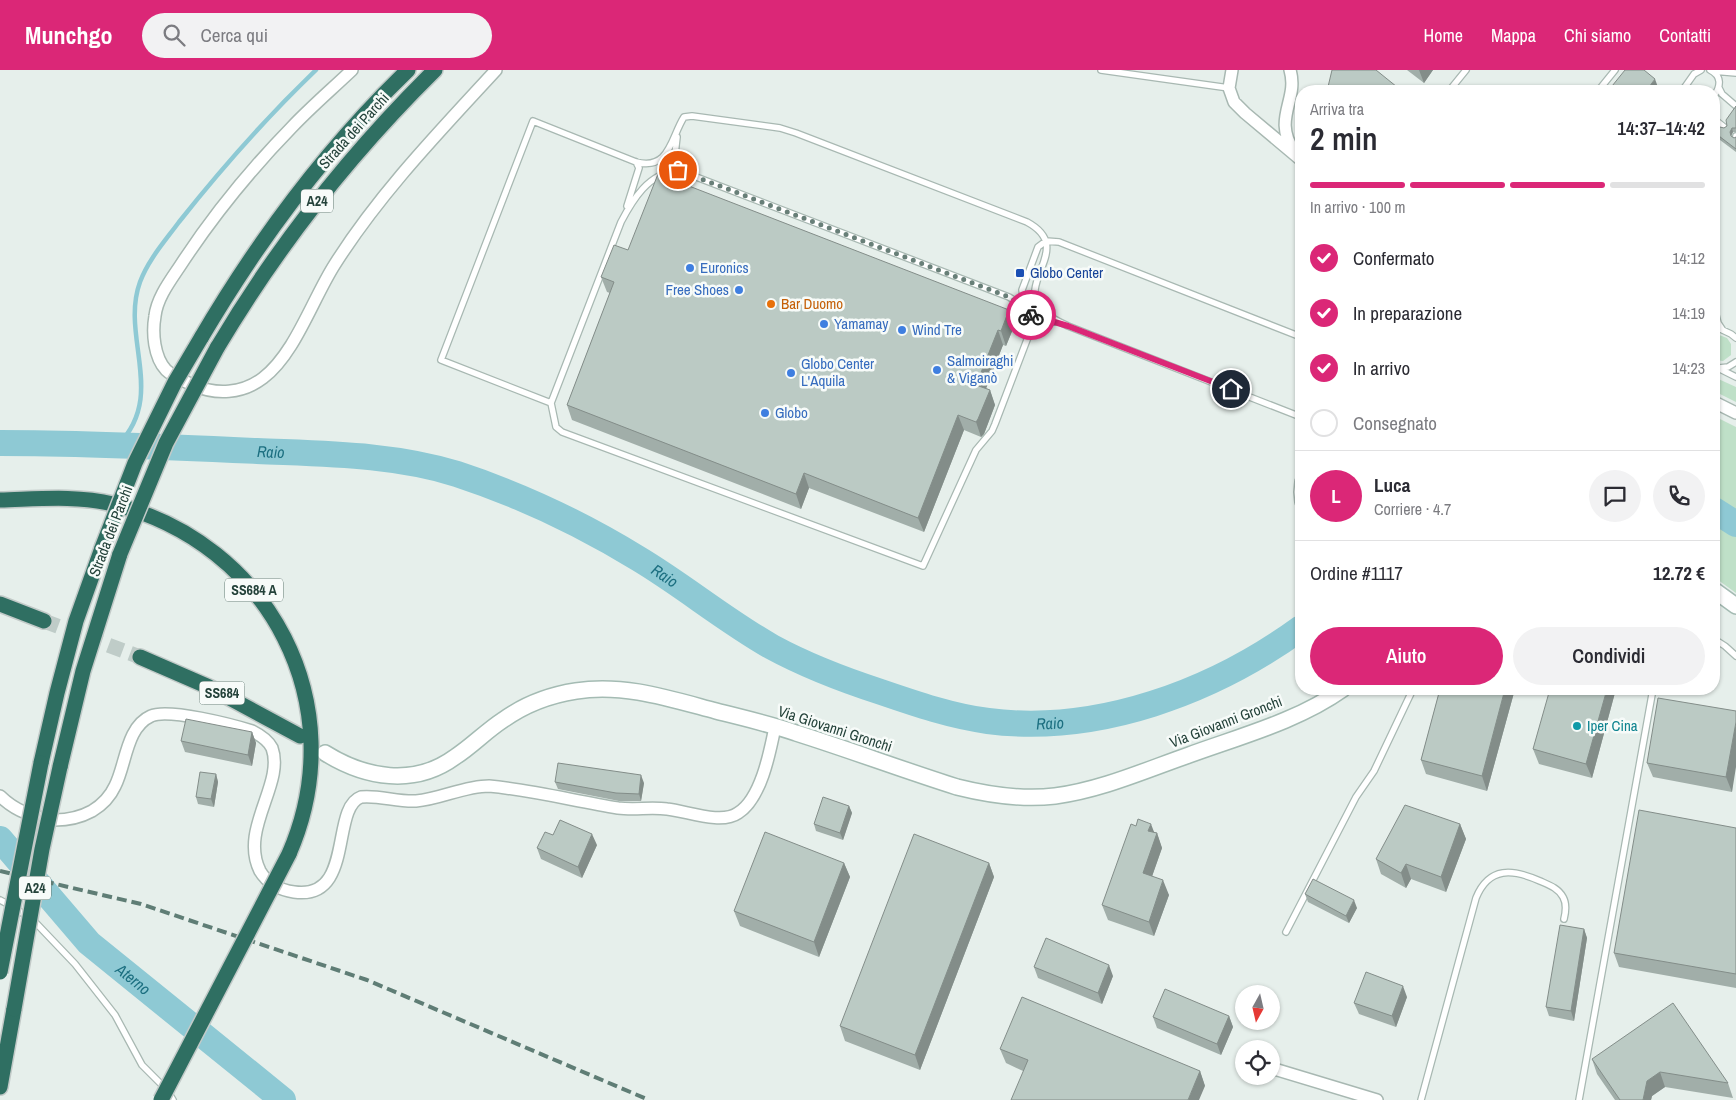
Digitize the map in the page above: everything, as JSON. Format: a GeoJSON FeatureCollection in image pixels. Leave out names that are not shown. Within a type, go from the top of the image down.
{"type":"FeatureCollection","features":[{"type":"Feature","properties":{"kind":"highway","name":"Strada dei Parchi"},"geometry":{"type":"LineString","coordinates":[[0,972],[56,692],[76,622],[135,463],[171,390],[200,338],[239,277],[300,192],[350,133],[408,70]]}},
{"type":"Feature","properties":{"kind":"highway","name":"Strada dei Parchi"},"geometry":{"type":"LineString","coordinates":[[0,1086],[42,849],[83,670],[120,554],[166,443],[217,348],[266,270],[329,185],[398,107],[435,70]]}},
{"type":"Feature","properties":{"kind":"highway","name":"SS684 A"},"geometry":{"type":"LineString","coordinates":[[0,500],[55,498],[115,504],[179,529],[200,542],[232,567],[254,590],[271,614],[290,648],[303,686],[309,714],[312,757],[309,788],[303,817],[289,854],[161,1100]]}},
{"type":"Feature","properties":{"kind":"highway"},"geometry":{"type":"LineString","coordinates":[[0,604],[44,621]]}},
{"type":"Feature","properties":{"kind":"highway","name":"SS684"},"geometry":{"type":"LineString","coordinates":[[140,657],[209,687],[300,736]]}},
{"type":"Feature","properties":{"kind":"main road"},"geometry":{"type":"LineString","coordinates":[[1720,594],[1736,606]]}},
{"type":"Feature","properties":{"kind":"main road","name":"Via Giovanni Gronchi"},"geometry":{"type":"LineString","coordinates":[[325,753],[346,765],[364,772],[389,776],[417,774],[432,770],[448,762],[493,726],[525,707],[559,694],[597,688],[616,689],[645,693],[776,727],[976,792],[1016,797],[1052,796],[1092,789],[1256,731],[1314,706],[1333,695]]}},
{"type":"Feature","properties":{"kind":"street"},"geometry":{"type":"LineString","coordinates":[[352,70],[291,128],[236,190],[190,252],[163,293],[154,315],[154,337],[159,358],[166,370],[180,379],[211,391],[233,391],[248,386],[262,378],[276,366],[292,343],[334,265],[378,203],[435,136],[496,70]]}},
{"type":"Feature","properties":{"kind":"street"},"geometry":{"type":"LineString","coordinates":[[1232,70],[1229,88],[1239,108],[1295,155]]}},
{"type":"Feature","properties":{"kind":"street"},"geometry":{"type":"LineString","coordinates":[[1290,70],[1291,87],[1284,121],[1284,133],[1295,152]]}},
{"type":"Feature","properties":{"kind":"street"},"geometry":{"type":"LineString","coordinates":[[1720,405],[1736,413]]}},
{"type":"Feature","properties":{"kind":"street"},"geometry":{"type":"LineString","coordinates":[[0,796],[15,808],[39,818],[64,820],[88,813],[105,801],[112,792],[135,731],[144,720],[153,715],[174,714],[252,731],[267,741],[272,749],[274,758],[271,778],[255,840],[255,855],[258,865],[264,877],[277,887],[294,892],[308,893],[320,887],[332,873],[339,853],[349,809],[357,798],[369,796],[389,800],[416,801],[445,796],[471,787],[489,786],[619,808],[669,809],[727,818],[740,812],[752,798],[766,764],[776,727]]}},
{"type":"Feature","properties":{"kind":"street"},"geometry":{"type":"LineString","coordinates":[[1280,1071],[1377,1100]]}},
{"type":"Feature","properties":{"kind":"lane"},"geometry":{"type":"LineString","coordinates":[[1101,70],[1229,88]]}},
{"type":"Feature","properties":{"kind":"lane"},"geometry":{"type":"LineString","coordinates":[[1454,85],[1466,70]]}},
{"type":"Feature","properties":{"kind":"lane"},"geometry":{"type":"LineString","coordinates":[[1603,85],[1615,70]]}},
{"type":"Feature","properties":{"kind":"lane"},"geometry":{"type":"LineString","coordinates":[[1686,85],[1694,74],[1701,70]]}},
{"type":"Feature","properties":{"kind":"lane"},"geometry":{"type":"LineString","coordinates":[[1710,70],[1735,73]]}},
{"type":"Feature","properties":{"kind":"lane"},"geometry":{"type":"LineString","coordinates":[[1710,70],[1718,77],[1719,85]]}},
{"type":"Feature","properties":{"kind":"lane"},"geometry":{"type":"LineString","coordinates":[[1720,86],[1726,78],[1735,73]]}},
{"type":"Feature","properties":{"kind":"lane"},"geometry":{"type":"LineString","coordinates":[[1720,89],[1722,94],[1736,106]]}},
{"type":"Feature","properties":{"kind":"lane"},"geometry":{"type":"LineString","coordinates":[[551,403],[441,360],[533,121],[636,162],[648,163],[658,160],[667,152],[684,117],[692,116],[780,128],[1027,222],[1059,242],[1295,335]]}},
{"type":"Feature","properties":{"kind":"lane"},"geometry":{"type":"LineString","coordinates":[[1720,124],[1724,127]]}},
{"type":"Feature","properties":{"kind":"lane"},"geometry":{"type":"LineString","coordinates":[[678,130],[674,163],[681,172],[1009,297],[1031,315],[1068,326]]}},
{"type":"Feature","properties":{"kind":"lane"},"geometry":{"type":"LineString","coordinates":[[636,162],[639,168],[621,222],[551,403],[556,427],[562,432],[923,566],[976,450],[993,428],[1033,324],[1041,319]]}},
{"type":"Feature","properties":{"kind":"lane"},"geometry":{"type":"LineString","coordinates":[[621,222],[629,206],[649,183],[669,173],[681,172]]}},
{"type":"Feature","properties":{"kind":"lane"},"geometry":{"type":"LineString","coordinates":[[1041,232],[1046,242],[1047,252],[1038,278],[1035,296],[1042,310],[1050,317],[1068,326],[1295,415]]}},
{"type":"Feature","properties":{"kind":"lane"},"geometry":{"type":"LineString","coordinates":[[1027,310],[1022,297],[1025,279],[1038,247],[1046,242],[1059,242]]}},
{"type":"Feature","properties":{"kind":"lane"},"geometry":{"type":"LineString","coordinates":[[1720,325],[1724,330]]}},
{"type":"Feature","properties":{"kind":"lane"},"geometry":{"type":"LineString","coordinates":[[1720,328],[1736,338]]}},
{"type":"Feature","properties":{"kind":"lane"},"geometry":{"type":"LineString","coordinates":[[1720,368],[1725,368],[1736,362]]}},
{"type":"Feature","properties":{"kind":"lane"},"geometry":{"type":"LineString","coordinates":[[1720,370],[1736,377]]}},
{"type":"Feature","properties":{"kind":"lane"},"geometry":{"type":"LineString","coordinates":[[1720,643],[1736,656]]}},
{"type":"Feature","properties":{"kind":"lane"},"geometry":{"type":"LineString","coordinates":[[1286,932],[1356,797],[1374,771],[1410,695]]}},
{"type":"Feature","properties":{"kind":"lane"},"geometry":{"type":"LineString","coordinates":[[1579,1100],[1652,695]]}},
{"type":"Feature","properties":{"kind":"lane"},"geometry":{"type":"LineString","coordinates":[[1421,1100],[1476,898],[1485,882],[1500,872],[1508,872],[1523,875],[1550,886],[1558,890],[1565,902],[1564,919]]}},
{"type":"Feature","properties":{"kind":"lane"},"geometry":{"type":"LineString","coordinates":[[0,900],[35,922],[75,964],[115,1015],[142,1065],[167,1090],[173,1100]]}},
{"type":"Feature","properties":{"kind":"green space"},"geometry":{"type":"Polygon","coordinates":[[[1720,335],[1727,338],[1731,344],[1731,355],[1723,361],[1720,361],[1720,335]]]}},
{"type":"Feature","properties":{"kind":"green space"},"geometry":{"type":"Polygon","coordinates":[[[1720,380],[1736,387],[1736,402],[1720,394],[1720,380]]]}},
{"type":"Feature","properties":{"kind":"green space"},"geometry":{"type":"Polygon","coordinates":[[[1720,419],[1736,427],[1736,593],[1720,581],[1720,419]]]}},
{"type":"Feature","properties":{"kind":"building"},"geometry":{"type":"Polygon","coordinates":[[[1332,70],[1376,70],[1395,85],[1328,85],[1332,70]]]}},
{"type":"Feature","properties":{"kind":"building"},"geometry":{"type":"Polygon","coordinates":[[[1625,70],[1644,70],[1655,79],[1650,85],[1613,85],[1625,70]]]}},
{"type":"Feature","properties":{"kind":"building"},"geometry":{"type":"Polygon","coordinates":[[[1736,106],[1736,128],[1732,128],[1730,132],[1731,136],[1736,137],[1736,149],[1720,137],[1720,127],[1724,128],[1727,126],[1726,120],[1736,106]]]}},
{"type":"Feature","properties":{"kind":"building","name":"Globo Center L'Aquila"},"geometry":{"type":"Polygon","coordinates":[[[658,174],[1009,310],[1001,331],[998,330],[976,385],[990,390],[978,419],[976,422],[958,415],[918,518],[804,473],[796,494],[567,405],[614,282],[601,277],[614,245],[628,250],[658,174]]]}},
{"type":"Feature","properties":{"kind":"building"},"geometry":{"type":"Polygon","coordinates":[[[1438,695],[1503,695],[1482,776],[1421,760],[1438,695]]]}},
{"type":"Feature","properties":{"kind":"building","name":"Iper Cina"},"geometry":{"type":"Polygon","coordinates":[[[1548,695],[1605,695],[1586,764],[1533,749],[1548,695]]]}},
{"type":"Feature","properties":{"kind":"building"},"geometry":{"type":"Polygon","coordinates":[[[1658,698],[1736,711],[1736,722],[1726,777],[1647,763],[1658,698]]]}},
{"type":"Feature","properties":{"kind":"building"},"geometry":{"type":"Polygon","coordinates":[[[186,719],[252,732],[248,755],[181,741],[186,719]]]}},
{"type":"Feature","properties":{"kind":"building"},"geometry":{"type":"Polygon","coordinates":[[[558,763],[641,775],[639,794],[616,793],[555,782],[558,763]]]}},
{"type":"Feature","properties":{"kind":"building"},"geometry":{"type":"Polygon","coordinates":[[[200,772],[216,774],[211,799],[196,797],[200,772]]]}},
{"type":"Feature","properties":{"kind":"building"},"geometry":{"type":"Polygon","coordinates":[[[823,797],[849,806],[840,833],[814,824],[823,797]]]}},
{"type":"Feature","properties":{"kind":"building"},"geometry":{"type":"Polygon","coordinates":[[[1405,805],[1460,824],[1441,877],[1406,864],[1401,873],[1376,859],[1405,805]]]}},
{"type":"Feature","properties":{"kind":"building"},"geometry":{"type":"Polygon","coordinates":[[[1639,810],[1736,828],[1736,974],[1614,953],[1639,810]]]}},
{"type":"Feature","properties":{"kind":"building"},"geometry":{"type":"Polygon","coordinates":[[[1138,819],[1151,824],[1148,831],[1157,833],[1143,873],[1163,880],[1149,922],[1102,905],[1131,824],[1136,826],[1138,819]]]}},
{"type":"Feature","properties":{"kind":"building"},"geometry":{"type":"Polygon","coordinates":[[[560,820],[592,834],[578,867],[537,848],[545,832],[553,835],[560,820]]]}},
{"type":"Feature","properties":{"kind":"building"},"geometry":{"type":"Polygon","coordinates":[[[765,832],[844,863],[814,942],[734,911],[765,832]]]}},
{"type":"Feature","properties":{"kind":"building"},"geometry":{"type":"Polygon","coordinates":[[[914,834],[989,863],[915,1055],[840,1026],[914,834]]]}},
{"type":"Feature","properties":{"kind":"building"},"geometry":{"type":"Polygon","coordinates":[[[1313,879],[1354,900],[1346,916],[1305,894],[1313,879]]]}},
{"type":"Feature","properties":{"kind":"building"},"geometry":{"type":"Polygon","coordinates":[[[1560,925],[1584,929],[1571,1011],[1546,1007],[1560,925]]]}},
{"type":"Feature","properties":{"kind":"building"},"geometry":{"type":"Polygon","coordinates":[[[1046,938],[1109,965],[1098,993],[1034,967],[1046,938]]]}},
{"type":"Feature","properties":{"kind":"building"},"geometry":{"type":"Polygon","coordinates":[[[1366,972],[1403,986],[1392,1016],[1354,1003],[1366,972]]]}},
{"type":"Feature","properties":{"kind":"building"},"geometry":{"type":"Polygon","coordinates":[[[1165,989],[1229,1016],[1217,1044],[1153,1017],[1165,989]]]}},
{"type":"Feature","properties":{"kind":"building"},"geometry":{"type":"Polygon","coordinates":[[[1022,997],[1200,1071],[1188,1100],[1011,1100],[1028,1060],[1000,1049],[1022,997]]]}},
{"type":"Feature","properties":{"kind":"building"},"geometry":{"type":"Polygon","coordinates":[[[1673,1003],[1728,1083],[1660,1072],[1647,1081],[1643,1100],[1620,1100],[1592,1059],[1673,1003]]]}},
{"type":"Feature","properties":{"kind":"waterway"},"geometry":{"type":"LineString","coordinates":[[118,445],[132,426],[139,406],[141,386],[135,324],[135,303],[140,282],[148,266],[157,251],[211,182],[262,125],[316,70]]}},
{"type":"Feature","properties":{"kind":"waterway","name":"Raio"},"geometry":{"type":"LineString","coordinates":[[0,443],[332,454],[408,462],[433,467],[504,491],[551,511],[596,534],[656,569],[755,637],[799,660],[853,683],[920,705],[947,713],[988,721],[1029,724],[1071,721],[1112,715],[1153,704],[1230,672],[1295,632]]}},
{"type":"Feature","properties":{"kind":"waterway","name":"Raio"},"geometry":{"type":"LineString","coordinates":[[1720,514],[1736,524]]}},
{"type":"Feature","properties":{"kind":"waterway","name":"Aterno"},"geometry":{"type":"LineString","coordinates":[[0,839],[89,943],[283,1100]]}},
{"type":"Feature","properties":{"kind":"tunnel"},"geometry":{"type":"LineString","coordinates":[[44,621],[140,657]]}},
{"type":"Feature","properties":{"kind":"railway"},"geometry":{"type":"LineString","coordinates":[[0,871],[141,904],[367,980],[649,1100]]}},
{"type":"Feature","properties":{"kind":"way so far"},"geometry":{"type":"LineString","coordinates":[[678,170],[1009,297],[1023,306],[1031,315]]}},
{"type":"Feature","properties":{"kind":"place","name":"Euronics"},"geometry":{"type":"Point","coordinates":[690,268]}},
{"type":"Feature","properties":{"kind":"place","name":"Globo Center"},"geometry":{"type":"Point","coordinates":[1020,273]}},
{"type":"Feature","properties":{"kind":"place","name":"Free Shoes"},"geometry":{"type":"Point","coordinates":[739,290]}},
{"type":"Feature","properties":{"kind":"place","name":"Bar Duomo"},"geometry":{"type":"Point","coordinates":[771,304]}},
{"type":"Feature","properties":{"kind":"place","name":"Yamamay"},"geometry":{"type":"Point","coordinates":[824,324]}},
{"type":"Feature","properties":{"kind":"place","name":"Wind Tre"},"geometry":{"type":"Point","coordinates":[902,330]}},
{"type":"Feature","properties":{"kind":"place","name":"Salmoiraghi & Viganò"},"geometry":{"type":"Point","coordinates":[937,370]}},
{"type":"Feature","properties":{"kind":"place","name":"Globo Center L'Aquila"},"geometry":{"type":"Point","coordinates":[791,373]}},
{"type":"Feature","properties":{"kind":"place","name":"Globo"},"geometry":{"type":"Point","coordinates":[765,413]}},
{"type":"Feature","properties":{"kind":"place","name":"Iper Cina"},"geometry":{"type":"Point","coordinates":[1577,726]}},
{"type":"Feature","properties":{"kind":"route"},"geometry":{"type":"LineString","coordinates":[[1031,315],[1068,326],[1231,389]]}}]}
